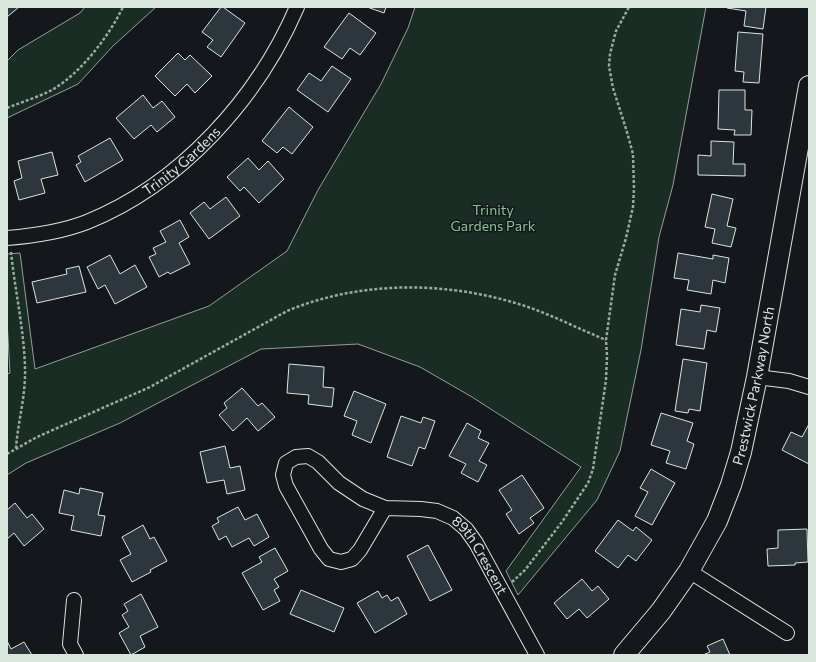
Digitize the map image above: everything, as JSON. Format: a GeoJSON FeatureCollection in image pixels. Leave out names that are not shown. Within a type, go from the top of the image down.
{"type":"FeatureCollection","features":[{"type":"Feature","properties":{"kind":"street","name":"Trinity Gardens"},"geometry":{"type":"LineString","coordinates":[[9,242],[86,222],[114,210],[143,192],[179,166],[212,135],[243,100],[269,61],[297,7]]}},
{"type":"Feature","properties":{"kind":"street","name":"Prestwick Parkway North"},"geometry":{"type":"LineString","coordinates":[[624,655],[661,611],[690,571],[717,521],[731,485],[741,452],[757,377],[809,86]]}},
{"type":"Feature","properties":{"kind":"street"},"geometry":{"type":"LineString","coordinates":[[757,377],[789,381],[809,386]]}},
{"type":"Feature","properties":{"kind":"street","name":"89th Crescent"},"geometry":{"type":"LineString","coordinates":[[385,508],[360,550],[352,559],[341,562],[329,559],[321,549],[286,486],[283,475],[286,464],[296,457],[308,456],[318,462],[339,483],[363,499],[385,508],[437,511],[454,518],[466,529],[476,543],[537,655]]}},
{"type":"Feature","properties":{"kind":"street"},"geometry":{"type":"LineString","coordinates":[[690,571],[787,633]]}},
{"type":"Feature","properties":{"kind":"street"},"geometry":{"type":"LineString","coordinates":[[74,600],[70,644],[76,655]]}},
{"type":"Feature","properties":{"kind":"path"},"geometry":{"type":"LineString","coordinates":[[7,108],[47,93],[74,74],[105,37],[118,18],[123,7]]}},
{"type":"Feature","properties":{"kind":"path"},"geometry":{"type":"LineString","coordinates":[[501,589],[513,582],[525,570],[562,522],[588,483],[593,469],[606,380],[606,340],[615,275],[626,238],[633,207],[634,195],[633,154],[613,88],[609,66],[610,54],[616,31],[629,7]]}},
{"type":"Feature","properties":{"kind":"path"},"geometry":{"type":"LineString","coordinates":[[9,242],[23,342],[25,369],[16,448]]}},
{"type":"Feature","properties":{"kind":"path"},"geometry":{"type":"LineString","coordinates":[[7,454],[37,437],[150,387],[287,311],[306,303],[347,292],[402,288],[426,288],[466,292],[525,306],[606,340]]}},
{"type":"Feature","properties":{"kind":"green space"},"geometry":{"type":"Polygon","coordinates":[[[85,7],[156,7],[113,46],[78,84],[7,118],[7,61],[18,50],[80,13],[85,7]]]}},
{"type":"Feature","properties":{"kind":"green space","name":"Trinity Gardens Park"},"geometry":{"type":"Polygon","coordinates":[[[415,7],[706,7],[673,185],[659,237],[641,350],[620,451],[597,500],[518,595],[506,571],[581,467],[472,397],[420,367],[358,344],[261,349],[120,423],[26,463],[7,475],[7,374],[10,373],[7,320],[7,254],[20,253],[35,369],[209,306],[287,251],[318,190],[381,84],[408,28],[415,7]]]}},
{"type":"Feature","properties":{"kind":"building"},"geometry":{"type":"Polygon","coordinates":[[[7,7],[19,7],[7,17],[7,7]]]}},
{"type":"Feature","properties":{"kind":"building"},"geometry":{"type":"Polygon","coordinates":[[[221,7],[245,23],[221,57],[207,47],[213,40],[202,32],[221,7]]]}},
{"type":"Feature","properties":{"kind":"building"},"geometry":{"type":"Polygon","coordinates":[[[367,7],[386,7],[384,13],[367,7]]]}},
{"type":"Feature","properties":{"kind":"building"},"geometry":{"type":"Polygon","coordinates":[[[727,7],[766,7],[763,29],[744,26],[746,11],[727,7]]]}},
{"type":"Feature","properties":{"kind":"building"},"geometry":{"type":"Polygon","coordinates":[[[349,13],[376,33],[360,55],[350,48],[342,59],[324,47],[349,13]]]}},
{"type":"Feature","properties":{"kind":"building"},"geometry":{"type":"Polygon","coordinates":[[[738,32],[763,34],[759,83],[743,82],[744,72],[735,71],[738,32]]]}},
{"type":"Feature","properties":{"kind":"building"},"geometry":{"type":"Polygon","coordinates":[[[178,53],[185,60],[190,55],[212,76],[195,93],[187,84],[175,96],[155,76],[178,53]]]}},
{"type":"Feature","properties":{"kind":"building"},"geometry":{"type":"Polygon","coordinates":[[[332,66],[351,79],[328,112],[297,90],[309,73],[321,81],[332,66]]]}},
{"type":"Feature","properties":{"kind":"building"},"geometry":{"type":"Polygon","coordinates":[[[719,90],[745,90],[745,110],[752,110],[751,135],[734,135],[735,130],[718,129],[719,90]]]}},
{"type":"Feature","properties":{"kind":"building"},"geometry":{"type":"Polygon","coordinates":[[[143,95],[153,108],[162,101],[175,117],[157,132],[151,125],[134,139],[116,118],[143,95]]]}},
{"type":"Feature","properties":{"kind":"building"},"geometry":{"type":"Polygon","coordinates":[[[289,107],[313,127],[292,154],[283,147],[277,153],[262,141],[289,107]]]}},
{"type":"Feature","properties":{"kind":"building"},"geometry":{"type":"Polygon","coordinates":[[[110,138],[123,160],[85,182],[76,165],[81,162],[78,156],[110,138]]]}},
{"type":"Feature","properties":{"kind":"building"},"geometry":{"type":"Polygon","coordinates":[[[711,141],[734,142],[733,164],[745,164],[745,176],[698,175],[698,155],[711,156],[711,141]]]}},
{"type":"Feature","properties":{"kind":"building"},"geometry":{"type":"Polygon","coordinates":[[[52,152],[58,175],[41,179],[45,193],[19,200],[14,181],[22,178],[18,161],[52,152]]]}},
{"type":"Feature","properties":{"kind":"building"},"geometry":{"type":"Polygon","coordinates":[[[248,158],[259,170],[268,161],[284,179],[259,203],[244,187],[240,191],[227,177],[248,158]]]}},
{"type":"Feature","properties":{"kind":"building"},"geometry":{"type":"Polygon","coordinates":[[[712,194],[733,199],[727,226],[736,228],[731,247],[712,243],[715,229],[705,227],[712,194]]]}},
{"type":"Feature","properties":{"kind":"building"},"geometry":{"type":"Polygon","coordinates":[[[226,197],[240,216],[209,239],[190,213],[204,202],[210,209],[226,197]]]}},
{"type":"Feature","properties":{"kind":"building"},"geometry":{"type":"Polygon","coordinates":[[[180,220],[189,237],[179,243],[190,264],[170,274],[168,272],[159,277],[149,257],[156,254],[153,248],[166,242],[160,231],[180,220]]]}},
{"type":"Feature","properties":{"kind":"building"},"geometry":{"type":"Polygon","coordinates":[[[678,253],[713,259],[713,255],[729,258],[725,283],[713,280],[711,294],[687,290],[689,280],[674,278],[678,253]]]}},
{"type":"Feature","properties":{"kind":"building"},"geometry":{"type":"Polygon","coordinates":[[[110,255],[120,274],[135,265],[147,287],[115,304],[105,285],[98,289],[87,267],[110,255]]]}},
{"type":"Feature","properties":{"kind":"building"},"geometry":{"type":"Polygon","coordinates":[[[79,266],[86,292],[37,303],[32,282],[67,274],[66,269],[79,266]]]}},
{"type":"Feature","properties":{"kind":"building"},"geometry":{"type":"Polygon","coordinates":[[[701,305],[720,308],[716,332],[707,330],[704,349],[676,345],[681,309],[700,312],[701,305]]]}},
{"type":"Feature","properties":{"kind":"building"},"geometry":{"type":"Polygon","coordinates":[[[683,359],[707,363],[700,411],[689,409],[688,413],[675,411],[683,359]]]}},
{"type":"Feature","properties":{"kind":"building"},"geometry":{"type":"Polygon","coordinates":[[[289,364],[324,367],[323,387],[334,388],[332,407],[308,404],[309,395],[287,393],[289,364]]]}},
{"type":"Feature","properties":{"kind":"building"},"geometry":{"type":"Polygon","coordinates":[[[242,388],[258,406],[262,403],[275,417],[258,431],[247,418],[233,431],[219,415],[227,408],[224,403],[242,388]]]}},
{"type":"Feature","properties":{"kind":"building"},"geometry":{"type":"Polygon","coordinates":[[[354,391],[386,404],[371,443],[352,435],[357,421],[344,416],[354,391]]]}},
{"type":"Feature","properties":{"kind":"building"},"geometry":{"type":"Polygon","coordinates":[[[661,413],[693,423],[687,441],[694,444],[686,469],[666,463],[670,451],[651,445],[661,413]]]}},
{"type":"Feature","properties":{"kind":"building"},"geometry":{"type":"Polygon","coordinates":[[[401,416],[421,423],[423,417],[435,421],[425,449],[419,447],[412,466],[387,457],[401,416]]]}},
{"type":"Feature","properties":{"kind":"building"},"geometry":{"type":"Polygon","coordinates":[[[467,423],[481,431],[478,438],[489,443],[479,461],[487,465],[478,482],[461,473],[466,464],[449,456],[467,423]]]}},
{"type":"Feature","properties":{"kind":"building"},"geometry":{"type":"Polygon","coordinates":[[[809,424],[809,464],[782,450],[791,432],[802,437],[809,424]]]}},
{"type":"Feature","properties":{"kind":"building"},"geometry":{"type":"Polygon","coordinates":[[[225,446],[230,468],[240,466],[245,490],[227,494],[224,480],[207,483],[200,452],[225,446]]]}},
{"type":"Feature","properties":{"kind":"building"},"geometry":{"type":"Polygon","coordinates":[[[651,469],[675,483],[652,525],[635,516],[648,492],[640,488],[651,469]]]}},
{"type":"Feature","properties":{"kind":"building"},"geometry":{"type":"Polygon","coordinates":[[[522,475],[544,508],[530,518],[534,523],[519,534],[506,514],[512,510],[499,490],[522,475]]]}},
{"type":"Feature","properties":{"kind":"building"},"geometry":{"type":"Polygon","coordinates":[[[80,488],[103,493],[98,515],[105,516],[101,536],[71,530],[74,516],[59,513],[64,490],[79,494],[80,488]]]}},
{"type":"Feature","properties":{"kind":"building"},"geometry":{"type":"Polygon","coordinates":[[[15,503],[27,518],[32,514],[44,529],[24,546],[14,533],[7,539],[7,510],[15,503]]]}},
{"type":"Feature","properties":{"kind":"building"},"geometry":{"type":"Polygon","coordinates":[[[238,507],[245,520],[257,514],[269,537],[254,546],[249,538],[232,547],[226,536],[219,540],[212,526],[219,522],[217,518],[238,507]]]}},
{"type":"Feature","properties":{"kind":"building"},"geometry":{"type":"Polygon","coordinates":[[[618,520],[633,531],[636,527],[652,540],[636,561],[628,555],[618,568],[595,551],[618,520]]]}},
{"type":"Feature","properties":{"kind":"building"},"geometry":{"type":"Polygon","coordinates":[[[143,525],[150,539],[154,537],[167,561],[150,570],[151,572],[132,582],[120,560],[131,554],[122,537],[143,525]]]}},
{"type":"Feature","properties":{"kind":"building"},"geometry":{"type":"Polygon","coordinates":[[[807,529],[808,562],[795,563],[795,565],[768,566],[767,549],[778,548],[778,530],[807,529]]]}},
{"type":"Feature","properties":{"kind":"building"},"geometry":{"type":"Polygon","coordinates":[[[428,545],[452,590],[430,601],[407,556],[428,545]]]}},
{"type":"Feature","properties":{"kind":"building"},"geometry":{"type":"Polygon","coordinates":[[[275,548],[288,571],[274,579],[279,587],[274,590],[280,601],[263,610],[242,573],[262,562],[259,557],[275,548]]]}},
{"type":"Feature","properties":{"kind":"building"},"geometry":{"type":"Polygon","coordinates":[[[582,579],[592,591],[598,586],[609,599],[587,618],[579,609],[567,619],[554,603],[582,579]]]}},
{"type":"Feature","properties":{"kind":"building"},"geometry":{"type":"Polygon","coordinates":[[[301,590],[344,608],[334,632],[290,614],[301,590]]]}},
{"type":"Feature","properties":{"kind":"building"},"geometry":{"type":"Polygon","coordinates":[[[378,591],[382,598],[387,595],[391,601],[398,597],[407,614],[375,633],[357,603],[378,591]]]}},
{"type":"Feature","properties":{"kind":"building"},"geometry":{"type":"Polygon","coordinates":[[[141,594],[158,627],[140,636],[145,647],[131,655],[119,633],[129,627],[122,615],[128,611],[124,604],[141,594]]]}},
{"type":"Feature","properties":{"kind":"building"},"geometry":{"type":"Polygon","coordinates":[[[723,639],[730,655],[703,655],[710,652],[707,646],[723,639]]]}},
{"type":"Feature","properties":{"kind":"building"},"geometry":{"type":"Polygon","coordinates":[[[7,641],[11,649],[24,642],[32,655],[7,655],[7,641]]]}}]}
